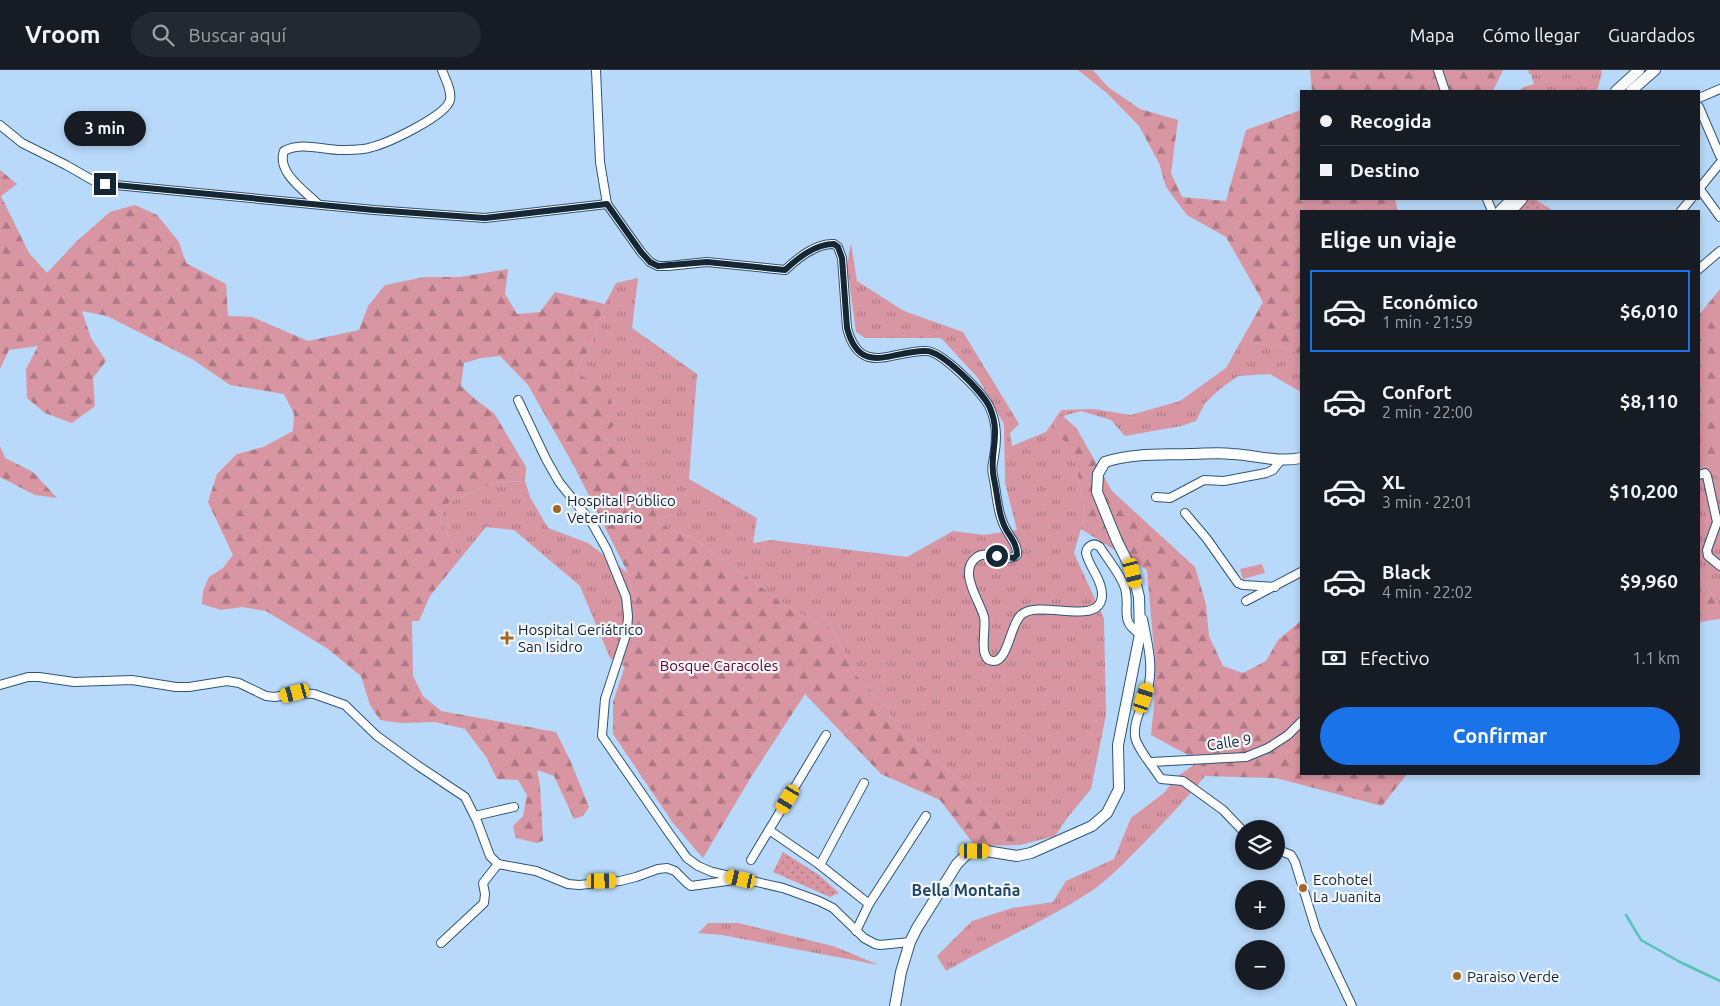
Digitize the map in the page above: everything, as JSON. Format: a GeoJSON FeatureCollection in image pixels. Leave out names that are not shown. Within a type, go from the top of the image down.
{"type":"FeatureCollection","features":[{"type":"Feature","properties":{"kind":"main road"},"geometry":{"type":"LineString","coordinates":[[1617,90],[1639,70]]}},
{"type":"Feature","properties":{"kind":"main road"},"geometry":{"type":"LineString","coordinates":[[1632,90],[1655,70]]}},
{"type":"Feature","properties":{"kind":"main road"},"geometry":{"type":"LineString","coordinates":[[1501,210],[1511,200]]}},
{"type":"Feature","properties":{"kind":"main road"},"geometry":{"type":"LineString","coordinates":[[1512,210],[1521,200]]}},
{"type":"Feature","properties":{"kind":"main road"},"geometry":{"type":"LineString","coordinates":[[895,1006],[901,972],[916,928],[957,864],[967,854],[975,851],[1017,856],[1031,853],[1092,826],[1107,813],[1119,789],[1118,745],[1140,634],[1139,597],[1133,573],[1117,541],[1098,492],[1098,474],[1105,462],[1122,457],[1142,455],[1215,453],[1281,460],[1300,458]]}},
{"type":"Feature","properties":{"kind":"street"},"geometry":{"type":"LineString","coordinates":[[318,204],[289,175],[284,167],[282,158],[284,151],[300,146],[344,150],[370,148],[399,137],[443,111],[450,100],[449,89],[442,70]]}},
{"type":"Feature","properties":{"kind":"street"},"geometry":{"type":"LineString","coordinates":[[596,70],[600,162],[607,204],[650,262],[658,266],[707,262],[785,270],[802,256],[822,245],[834,244],[838,247],[842,258],[847,328],[850,338],[862,353],[872,358],[882,359],[918,352],[933,352],[978,390],[989,405],[994,418],[996,437],[991,467],[1001,518],[1017,549],[1017,555],[1014,558],[1008,558],[985,554],[977,556],[971,563],[969,572],[973,593],[984,617],[983,648],[987,659],[991,662],[1003,656],[1014,625],[1018,617],[1025,611],[1041,608],[1082,612],[1092,610],[1099,605],[1102,596],[1101,586],[1086,553],[1087,549],[1093,545],[1100,547],[1121,579],[1127,599],[1128,623],[1131,628],[1140,634]]}},
{"type":"Feature","properties":{"kind":"street"},"geometry":{"type":"LineString","coordinates":[[1438,70],[1444,90]]}},
{"type":"Feature","properties":{"kind":"street"},"geometry":{"type":"LineString","coordinates":[[1700,98],[1720,89]]}},
{"type":"Feature","properties":{"kind":"street"},"geometry":{"type":"LineString","coordinates":[[1700,109],[1720,156]]}},
{"type":"Feature","properties":{"kind":"street"},"geometry":{"type":"LineString","coordinates":[[1700,127],[1706,120]]}},
{"type":"Feature","properties":{"kind":"street"},"geometry":{"type":"LineString","coordinates":[[0,125],[22,143],[66,165],[94,182],[485,218],[607,204]]}},
{"type":"Feature","properties":{"kind":"street"},"geometry":{"type":"LineString","coordinates":[[1700,188],[1720,164]]}},
{"type":"Feature","properties":{"kind":"street"},"geometry":{"type":"LineString","coordinates":[[1700,190],[1720,217]]}},
{"type":"Feature","properties":{"kind":"street"},"geometry":{"type":"LineString","coordinates":[[1682,210],[1690,200]]}},
{"type":"Feature","properties":{"kind":"street"},"geometry":{"type":"LineString","coordinates":[[1700,267],[1720,251]]}},
{"type":"Feature","properties":{"kind":"street"},"geometry":{"type":"LineString","coordinates":[[518,400],[559,482],[592,523],[607,550],[626,598],[627,632],[605,699],[602,736],[687,858],[705,869],[783,888],[833,908],[856,931],[875,944],[910,942]]}},
{"type":"Feature","properties":{"kind":"street"},"geometry":{"type":"LineString","coordinates":[[1156,496],[1170,498],[1204,480],[1224,481],[1266,473],[1273,470],[1281,460]]}},
{"type":"Feature","properties":{"kind":"street"},"geometry":{"type":"LineString","coordinates":[[1700,474],[1702,473],[1707,476],[1717,517],[1716,526],[1707,550],[1708,556],[1720,566]]}},
{"type":"Feature","properties":{"kind":"street"},"geometry":{"type":"LineString","coordinates":[[1185,513],[1207,539],[1238,583],[1275,587]]}},
{"type":"Feature","properties":{"kind":"street"},"geometry":{"type":"LineString","coordinates":[[1246,601],[1300,573]]}},
{"type":"Feature","properties":{"kind":"street"},"geometry":{"type":"LineString","coordinates":[[1139,597],[1151,662],[1149,685],[1136,725],[1135,736],[1138,746],[1151,762],[1161,779],[1183,781],[1222,810],[1235,823]]}},
{"type":"Feature","properties":{"kind":"street"},"geometry":{"type":"LineString","coordinates":[[0,685],[28,677],[74,682],[132,680],[176,687],[189,687],[227,681],[239,682],[266,696],[275,697],[295,693],[314,694],[345,705],[377,736],[465,796],[475,816],[490,856],[498,864],[536,871],[568,884],[579,885],[636,878],[658,869],[667,868],[675,871],[691,886],[741,879]]}},
{"type":"Feature","properties":{"kind":"street","name":"Calle 9"},"geometry":{"type":"LineString","coordinates":[[1151,762],[1246,757],[1268,748],[1288,735],[1300,723]]}},
{"type":"Feature","properties":{"kind":"street"},"geometry":{"type":"LineString","coordinates":[[751,860],[826,735]]}},
{"type":"Feature","properties":{"kind":"street"},"geometry":{"type":"LineString","coordinates":[[820,865],[864,783]]}},
{"type":"Feature","properties":{"kind":"street"},"geometry":{"type":"LineString","coordinates":[[475,816],[514,807]]}},
{"type":"Feature","properties":{"kind":"street"},"geometry":{"type":"LineString","coordinates":[[856,931],[869,904],[926,816]]}},
{"type":"Feature","properties":{"kind":"street"},"geometry":{"type":"LineString","coordinates":[[769,830],[820,865],[869,904]]}},
{"type":"Feature","properties":{"kind":"street"},"geometry":{"type":"LineString","coordinates":[[1285,853],[1291,855],[1295,862],[1316,930],[1352,1006]]}},
{"type":"Feature","properties":{"kind":"street"},"geometry":{"type":"LineString","coordinates":[[440,943],[484,903],[486,894],[483,883],[498,864]]}},
{"type":"Feature","properties":{"kind":"green space"},"geometry":{"type":"Polygon","coordinates":[[[1078,70],[1093,70],[1108,87],[1140,109],[1178,120],[1171,173],[1182,197],[1226,201],[1246,130],[1300,110],[1300,200],[1395,200],[1398,210],[1300,210],[1300,354],[1279,347],[1241,341],[1263,302],[1226,237],[1187,215],[1166,187],[1159,163],[1139,126],[1108,94],[1078,70]]]}},
{"type":"Feature","properties":{"kind":"green space"},"geometry":{"type":"Polygon","coordinates":[[[1310,70],[1503,70],[1493,90],[1312,90],[1310,70]]]}},
{"type":"Feature","properties":{"kind":"green space"},"geometry":{"type":"Polygon","coordinates":[[[1529,70],[1601,70],[1602,73],[1597,90],[1520,90],[1534,84],[1531,74],[1528,73],[1529,70]]]}},
{"type":"Feature","properties":{"kind":"green space","name":"Bosque Caracoles"},"geometry":{"type":"Polygon","coordinates":[[[0,170],[17,184],[1,196],[29,253],[47,273],[77,241],[110,212],[135,205],[157,215],[179,242],[186,263],[226,284],[228,316],[252,317],[308,341],[359,330],[368,306],[385,285],[425,277],[460,277],[508,269],[505,294],[517,314],[540,312],[555,292],[605,304],[590,348],[575,372],[608,391],[618,421],[604,435],[613,450],[639,467],[622,478],[686,508],[656,522],[697,541],[793,610],[833,630],[856,675],[886,707],[899,729],[954,774],[1020,845],[975,846],[940,800],[881,774],[805,694],[751,777],[703,858],[673,823],[613,734],[613,702],[636,633],[634,601],[628,573],[574,466],[528,385],[500,356],[481,358],[464,363],[461,386],[494,413],[526,467],[525,481],[494,483],[449,502],[440,519],[459,560],[430,596],[419,621],[412,621],[413,676],[423,696],[441,711],[556,732],[570,760],[589,807],[583,816],[574,819],[554,776],[537,770],[540,785],[543,841],[537,843],[516,838],[513,826],[523,816],[527,795],[518,780],[497,779],[487,758],[465,729],[435,722],[401,723],[380,720],[370,705],[361,676],[328,649],[266,611],[242,607],[221,610],[202,604],[203,591],[209,577],[223,568],[233,555],[208,502],[217,474],[237,454],[263,447],[293,431],[294,414],[284,394],[230,385],[192,359],[107,316],[82,311],[91,338],[106,361],[93,378],[95,406],[72,423],[45,413],[27,398],[26,369],[38,346],[9,350],[0,369],[0,170]]]}},
{"type":"Feature","properties":{"kind":"green space"},"geometry":{"type":"Polygon","coordinates":[[[1521,200],[1536,200],[1552,210],[1512,210],[1521,200]]]}},
{"type":"Feature","properties":{"kind":"green space"},"geometry":{"type":"Polygon","coordinates":[[[851,243],[857,281],[904,311],[963,332],[1019,424],[1010,433],[1012,446],[1046,432],[1053,422],[1076,463],[1085,515],[1074,553],[1104,619],[1106,715],[1091,789],[1055,836],[1020,845],[954,774],[899,729],[886,707],[856,675],[833,630],[793,610],[697,541],[656,522],[685,508],[621,478],[613,450],[604,435],[575,372],[590,348],[605,304],[616,283],[638,278],[632,328],[697,374],[689,479],[757,518],[753,543],[771,540],[907,557],[953,531],[984,535],[1017,530],[1005,483],[1004,424],[978,378],[941,338],[865,338],[856,332],[847,266],[851,243]]]}},
{"type":"Feature","properties":{"kind":"green space"},"geometry":{"type":"Polygon","coordinates":[[[1720,289],[1720,478],[1700,464],[1700,314],[1720,289]]]}},
{"type":"Feature","properties":{"kind":"green space"},"geometry":{"type":"Polygon","coordinates":[[[1241,341],[1279,347],[1300,354],[1300,391],[1270,374],[1238,376],[1205,403],[1196,421],[1181,426],[1125,436],[1111,420],[1081,411],[1063,416],[1061,410],[1093,409],[1131,415],[1180,401],[1226,368],[1241,341]]]}},
{"type":"Feature","properties":{"kind":"green space"},"geometry":{"type":"Polygon","coordinates":[[[1061,410],[1063,416],[1077,429],[1112,491],[1195,567],[1206,604],[1209,636],[1223,666],[1243,673],[1266,661],[1278,640],[1300,622],[1300,775],[1406,775],[1382,806],[1276,778],[1205,776],[1199,761],[1151,735],[1155,661],[1147,570],[1081,529],[1085,515],[1076,463],[1053,422],[1061,410]]]}},
{"type":"Feature","properties":{"kind":"green space"},"geometry":{"type":"Polygon","coordinates":[[[0,446],[5,458],[33,472],[57,498],[35,495],[0,477],[0,446]]]}},
{"type":"Feature","properties":{"kind":"green space"},"geometry":{"type":"Polygon","coordinates":[[[1700,464],[1720,478],[1720,606],[1700,573],[1700,464]]]}},
{"type":"Feature","properties":{"kind":"green space"},"geometry":{"type":"Polygon","coordinates":[[[525,481],[530,497],[548,528],[588,543],[628,573],[634,601],[636,633],[625,667],[610,658],[580,586],[514,530],[486,527],[459,560],[440,519],[449,502],[494,483],[525,481]]]}},
{"type":"Feature","properties":{"kind":"green space"},"geometry":{"type":"Polygon","coordinates":[[[1262,564],[1265,573],[1243,579],[1240,569],[1262,564]]]}},
{"type":"Feature","properties":{"kind":"green space"},"geometry":{"type":"Polygon","coordinates":[[[1700,573],[1720,606],[1720,619],[1700,622],[1700,573]]]}},
{"type":"Feature","properties":{"kind":"green space"},"geometry":{"type":"Polygon","coordinates":[[[1199,761],[1205,776],[1182,803],[1104,882],[1055,913],[946,971],[937,956],[972,921],[1012,908],[1053,902],[1066,881],[1114,859],[1131,818],[1165,792],[1174,779],[1199,761]]]}},
{"type":"Feature","properties":{"kind":"green space"},"geometry":{"type":"Polygon","coordinates":[[[783,852],[819,875],[839,893],[830,897],[773,872],[783,852]]]}},
{"type":"Feature","properties":{"kind":"green space"},"geometry":{"type":"Polygon","coordinates":[[[708,923],[738,923],[833,946],[879,965],[722,935],[698,933],[708,923]]]}},
{"type":"Feature","properties":{"kind":"waterway"},"geometry":{"type":"LineString","coordinates":[[1626,915],[1641,940],[1680,962],[1720,981]]}},
{"type":"Feature","properties":{"kind":"place","name":"Hospital Público Veterinario"},"geometry":{"type":"Point","coordinates":[557,509]}},
{"type":"Feature","properties":{"kind":"place","name":"Hospital Geriátrico San Isidro"},"geometry":{"type":"Point","coordinates":[507,638]}},
{"type":"Feature","properties":{"kind":"place","name":"Ecohotel La Juanita"},"geometry":{"type":"Point","coordinates":[1303,888]}},
{"type":"Feature","properties":{"kind":"place","name":"Paraiso Verde"},"geometry":{"type":"Point","coordinates":[1457,976]}},
{"type":"Feature","properties":{"kind":"district","name":"Bella Montaña"},"geometry":{"type":"Point","coordinates":[966,890]}},
{"type":"Feature","properties":{"kind":"route"},"geometry":{"type":"LineString","coordinates":[[105,184],[374,210],[485,218],[607,204],[641,252],[650,262],[658,266],[707,262],[785,270],[794,261],[822,245],[834,244],[841,252],[842,258],[847,328],[850,338],[862,353],[872,358],[882,359],[918,352],[933,352],[973,385],[989,405],[994,418],[996,437],[991,467],[1001,518],[1017,549],[1017,555],[1014,558],[997,556]]}}]}
